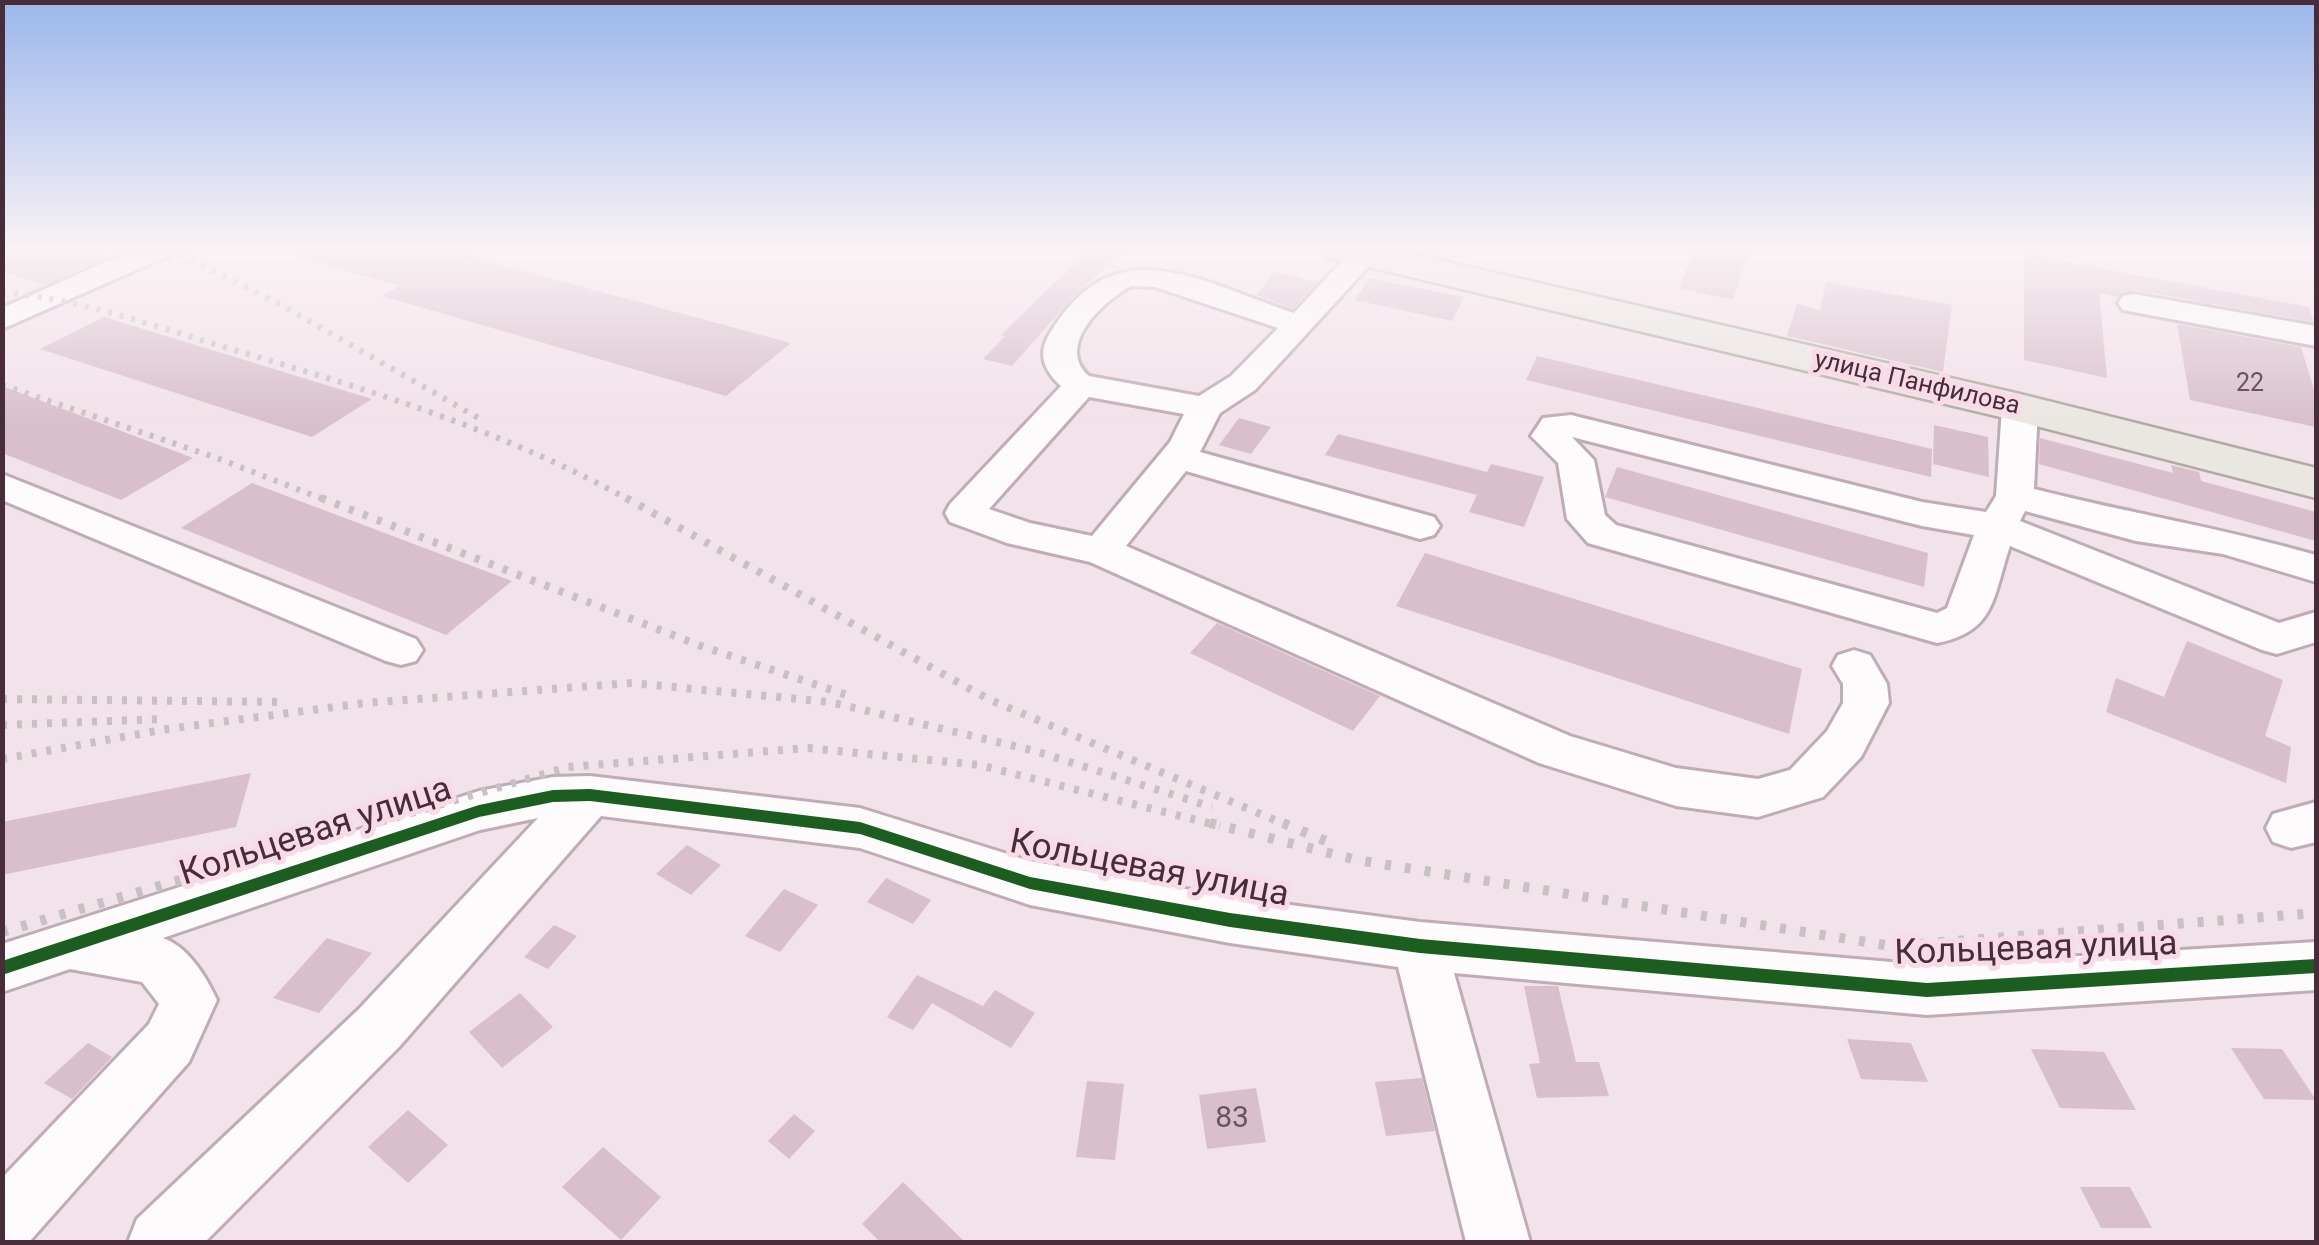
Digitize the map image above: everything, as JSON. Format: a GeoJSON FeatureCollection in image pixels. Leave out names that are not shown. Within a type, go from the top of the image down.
{"type":"FeatureCollection","features":[{"type":"Feature","properties":{"kind":"main road","name":"улица Панфилова"},"geometry":{"type":"LineString","coordinates":[[1589,307],[2020,408],[2316,483]]}},
{"type":"Feature","properties":{"kind":"street"},"geometry":{"type":"LineString","coordinates":[[2,320],[31,307]]}},
{"type":"Feature","properties":{"kind":"street"},"geometry":{"type":"LineString","coordinates":[[1087,307],[1064,331],[1058,345],[1059,361],[1080,386],[1205,407]]}},
{"type":"Feature","properties":{"kind":"street"},"geometry":{"type":"LineString","coordinates":[[1244,307],[1300,326]]}},
{"type":"Feature","properties":{"kind":"street"},"geometry":{"type":"LineString","coordinates":[[1101,552],[1178,457],[1205,407],[1244,383],[1314,307]]}},
{"type":"Feature","properties":{"kind":"street"},"geometry":{"type":"LineString","coordinates":[[2152,307],[2316,336]]}},
{"type":"Feature","properties":{"kind":"street"},"geometry":{"type":"LineString","coordinates":[[1080,386],[964,513],[1021,534],[1101,552],[1556,750],[1676,787],[1758,798],[1806,784],[1844,744],[1866,703],[1865,684],[1854,666]]}},
{"type":"Feature","properties":{"kind":"street"},"geometry":{"type":"LineString","coordinates":[[2020,408],[2006,511],[1965,616],[1953,625],[1937,628],[1602,534],[1586,518],[1576,460],[1550,436],[1550,430],[1571,426],[1922,514],[2006,511],[2136,528],[2228,542],[2316,569]]}},
{"type":"Feature","properties":{"kind":"street"},"geometry":{"type":"LineString","coordinates":[[1178,457],[1420,526]]}},
{"type":"Feature","properties":{"kind":"street"},"geometry":{"type":"LineString","coordinates":[[2,486],[401,650]]}},
{"type":"Feature","properties":{"kind":"street"},"geometry":{"type":"LineString","coordinates":[[2006,511],[2277,639],[2316,627]]}},
{"type":"Feature","properties":{"kind":"street"},"geometry":{"type":"LineString","coordinates":[[160,1242],[379,1028],[590,795]]}},
{"type":"Feature","properties":{"kind":"street","name":"Кольцевая улица"},"geometry":{"type":"LineString","coordinates":[[2,968],[478,812],[552,796],[590,795],[860,828],[1030,883],[1230,920],[1420,946],[1927,990],[2316,966]]}},
{"type":"Feature","properties":{"kind":"street"},"geometry":{"type":"LineString","coordinates":[[2,1225],[168,1043],[189,1000],[158,960],[66,946]]}},
{"type":"Feature","properties":{"kind":"street"},"geometry":{"type":"LineString","coordinates":[[1420,946],[1498,1242]]}},
{"type":"Feature","properties":{"kind":"building"},"geometry":{"type":"Polygon","coordinates":[[[420,307],[658,307],[791,343],[726,396],[420,307]]]}},
{"type":"Feature","properties":{"kind":"building"},"geometry":{"type":"Polygon","coordinates":[[[1030,307],[1064,307],[1012,366],[983,359],[1005,336],[1001,335],[1030,307]]]}},
{"type":"Feature","properties":{"kind":"building"},"geometry":{"type":"Polygon","coordinates":[[[1388,307],[1459,307],[1452,321],[1388,307]]]}},
{"type":"Feature","properties":{"kind":"building"},"geometry":{"type":"Polygon","coordinates":[[[1796,307],[1952,307],[1943,372],[1787,336],[1796,307]]]}},
{"type":"Feature","properties":{"kind":"building"},"geometry":{"type":"Polygon","coordinates":[[[2024,307],[2100,307],[2107,378],[2024,360],[2024,307]]]}},
{"type":"Feature","properties":{"kind":"building"},"geometry":{"type":"Polygon","coordinates":[[[2231,307],[2309,307],[2314,322],[2231,307]]]}},
{"type":"Feature","properties":{"kind":"building"},"geometry":{"type":"Polygon","coordinates":[[[104,317],[372,399],[312,437],[40,349],[104,317]]]}},
{"type":"Feature","properties":{"kind":"building"},"geometry":{"type":"Polygon","coordinates":[[[2177,324],[2301,347],[2316,396],[2316,427],[2190,400],[2177,324]]]}},
{"type":"Feature","properties":{"kind":"building"},"geometry":{"type":"Polygon","coordinates":[[[1537,356],[1932,449],[1931,477],[1526,380],[1537,356]]]}},
{"type":"Feature","properties":{"kind":"building"},"geometry":{"type":"Polygon","coordinates":[[[2,386],[193,458],[121,500],[2,453],[2,386]]]}},
{"type":"Feature","properties":{"kind":"building"},"geometry":{"type":"Polygon","coordinates":[[[1239,418],[1271,427],[1251,454],[1219,445],[1239,418]]]}},
{"type":"Feature","properties":{"kind":"building"},"geometry":{"type":"Polygon","coordinates":[[[1934,425],[1988,437],[1989,477],[1933,464],[1934,425]]]}},
{"type":"Feature","properties":{"kind":"building"},"geometry":{"type":"Polygon","coordinates":[[[1338,434],[1487,472],[1491,464],[1544,477],[1524,527],[1469,512],[1477,495],[1325,455],[1338,434]]]}},
{"type":"Feature","properties":{"kind":"building"},"geometry":{"type":"Polygon","coordinates":[[[2040,438],[2173,473],[2171,465],[2199,472],[2201,481],[2316,512],[2316,541],[2039,464],[2040,438]]]}},
{"type":"Feature","properties":{"kind":"building"},"geometry":{"type":"Polygon","coordinates":[[[1617,467],[1928,553],[1924,587],[1605,497],[1617,467]]]}},
{"type":"Feature","properties":{"kind":"building"},"geometry":{"type":"Polygon","coordinates":[[[252,483],[512,581],[446,635],[181,528],[252,483]]]}},
{"type":"Feature","properties":{"kind":"building"},"geometry":{"type":"Polygon","coordinates":[[[1425,553],[1802,669],[1789,734],[1396,606],[1425,553]]]}},
{"type":"Feature","properties":{"kind":"building"},"geometry":{"type":"Polygon","coordinates":[[[1217,623],[1380,696],[1353,731],[1190,653],[1217,623]]]}},
{"type":"Feature","properties":{"kind":"building"},"geometry":{"type":"Polygon","coordinates":[[[2187,641],[2283,680],[2265,736],[2291,747],[2286,783],[2106,712],[2116,678],[2164,697],[2187,641]]]}},
{"type":"Feature","properties":{"kind":"building"},"geometry":{"type":"Polygon","coordinates":[[[251,773],[236,827],[2,875],[2,822],[251,773]]]}},
{"type":"Feature","properties":{"kind":"building"},"geometry":{"type":"Polygon","coordinates":[[[687,845],[721,865],[691,895],[656,874],[687,845]]]}},
{"type":"Feature","properties":{"kind":"building"},"geometry":{"type":"Polygon","coordinates":[[[886,878],[931,900],[913,924],[867,902],[886,878]]]}},
{"type":"Feature","properties":{"kind":"building"},"geometry":{"type":"Polygon","coordinates":[[[784,889],[818,905],[780,952],[745,936],[784,889]]]}},
{"type":"Feature","properties":{"kind":"building"},"geometry":{"type":"Polygon","coordinates":[[[554,925],[577,936],[548,969],[524,957],[554,925]]]}},
{"type":"Feature","properties":{"kind":"building"},"geometry":{"type":"Polygon","coordinates":[[[327,938],[372,953],[319,1013],[273,998],[327,938]]]}},
{"type":"Feature","properties":{"kind":"building"},"geometry":{"type":"Polygon","coordinates":[[[917,975],[983,1006],[995,990],[1035,1013],[1011,1048],[932,1003],[913,1030],[887,1017],[917,975]]]}},
{"type":"Feature","properties":{"kind":"building"},"geometry":{"type":"Polygon","coordinates":[[[1524,986],[1558,986],[1576,1062],[1599,1062],[1609,1096],[1537,1098],[1529,1064],[1540,1063],[1524,986]]]}},
{"type":"Feature","properties":{"kind":"building"},"geometry":{"type":"Polygon","coordinates":[[[520,993],[553,1027],[502,1068],[469,1032],[520,993]]]}},
{"type":"Feature","properties":{"kind":"building"},"geometry":{"type":"Polygon","coordinates":[[[1847,1039],[1911,1043],[1928,1082],[1861,1079],[1847,1039]]]}},
{"type":"Feature","properties":{"kind":"building"},"geometry":{"type":"Polygon","coordinates":[[[88,1043],[112,1057],[72,1099],[44,1083],[88,1043]]]}},
{"type":"Feature","properties":{"kind":"building"},"geometry":{"type":"Polygon","coordinates":[[[2231,1048],[2282,1049],[2316,1100],[2264,1099],[2231,1048]]]}},
{"type":"Feature","properties":{"kind":"building"},"geometry":{"type":"Polygon","coordinates":[[[2031,1049],[2104,1052],[2136,1110],[2060,1108],[2031,1049]]]}},
{"type":"Feature","properties":{"kind":"building"},"geometry":{"type":"Polygon","coordinates":[[[1422,1078],[1435,1131],[1386,1136],[1375,1082],[1422,1078]]]}},
{"type":"Feature","properties":{"kind":"building"},"geometry":{"type":"Polygon","coordinates":[[[1087,1081],[1124,1084],[1115,1160],[1076,1157],[1087,1081]]]}},
{"type":"Feature","properties":{"kind":"building"},"geometry":{"type":"Polygon","coordinates":[[[1256,1088],[1266,1142],[1207,1149],[1199,1095],[1256,1088]]]}},
{"type":"Feature","properties":{"kind":"building"},"geometry":{"type":"Polygon","coordinates":[[[408,1110],[448,1145],[408,1183],[368,1147],[408,1110]]]}},
{"type":"Feature","properties":{"kind":"building"},"geometry":{"type":"Polygon","coordinates":[[[794,1114],[815,1131],[789,1159],[768,1141],[794,1114]]]}},
{"type":"Feature","properties":{"kind":"building"},"geometry":{"type":"Polygon","coordinates":[[[603,1147],[661,1197],[621,1240],[562,1187],[603,1147]]]}},
{"type":"Feature","properties":{"kind":"building"},"geometry":{"type":"Polygon","coordinates":[[[903,1182],[965,1242],[880,1242],[862,1224],[903,1182]]]}},
{"type":"Feature","properties":{"kind":"building"},"geometry":{"type":"Polygon","coordinates":[[[2080,1187],[2130,1187],[2152,1228],[2101,1228],[2080,1187]]]}},
{"type":"Feature","properties":{"kind":"railway"},"geometry":{"type":"LineString","coordinates":[[87,307],[329,378],[432,413],[533,453],[631,501]]}},
{"type":"Feature","properties":{"kind":"railway"},"geometry":{"type":"LineString","coordinates":[[285,307],[480,419]]}},
{"type":"Feature","properties":{"kind":"railway"},"geometry":{"type":"LineString","coordinates":[[2,385],[217,458],[328,501]]}},
{"type":"Feature","properties":{"kind":"railway"},"geometry":{"type":"LineString","coordinates":[[321,498],[701,646],[847,695]]}},
{"type":"Feature","properties":{"kind":"railway"},"geometry":{"type":"LineString","coordinates":[[626,498],[988,699],[1289,826]]}},
{"type":"Feature","properties":{"kind":"railway"},"geometry":{"type":"LineString","coordinates":[[2,759],[167,729],[365,703],[632,683],[830,702],[1035,751],[1212,807]]}},
{"type":"Feature","properties":{"kind":"railway"},"geometry":{"type":"LineString","coordinates":[[2,699],[285,702]]}},
{"type":"Feature","properties":{"kind":"railway"},"geometry":{"type":"LineString","coordinates":[[2,725],[162,719]]}},
{"type":"Feature","properties":{"kind":"railway"},"geometry":{"type":"LineString","coordinates":[[367,826],[568,767],[808,748],[979,765],[1220,826]]}},
{"type":"Feature","properties":{"kind":"railway"},"geometry":{"type":"LineString","coordinates":[[2,932],[375,823]]}},
{"type":"Feature","properties":{"kind":"railway"},"geometry":{"type":"LineString","coordinates":[[1210,823],[1357,860],[1891,946],[2316,913]]}},
{"type":"Feature","properties":{"kind":"railway"},"geometry":{"type":"LineString","coordinates":[[1283,823],[1328,842]]}},
{"type":"Feature","properties":{"kind":"cycle path"},"geometry":{"type":"LineString","coordinates":[[2,968],[479,811],[553,796],[590,795],[860,828],[1030,883],[1230,920],[1420,946],[1927,990],[2316,966]]}}]}
